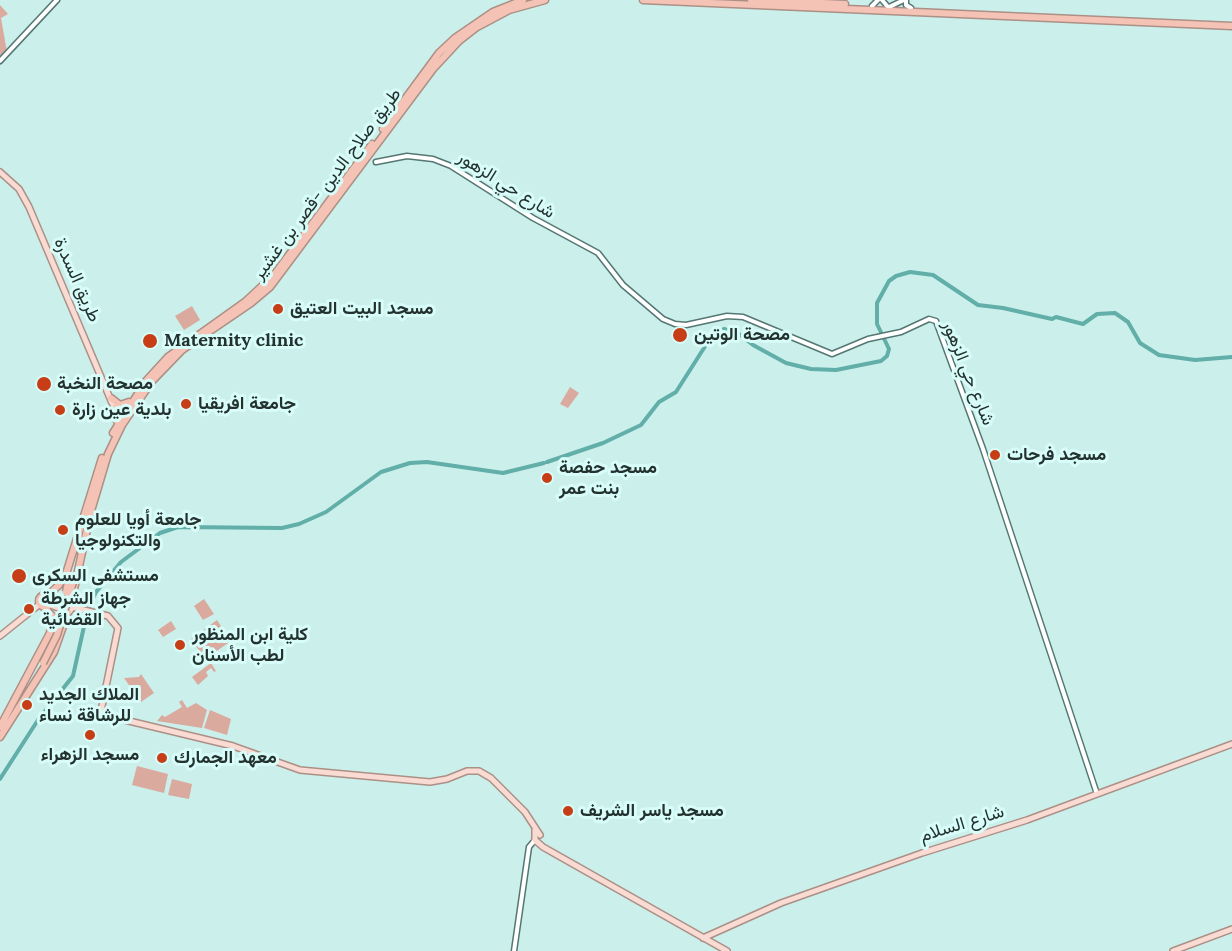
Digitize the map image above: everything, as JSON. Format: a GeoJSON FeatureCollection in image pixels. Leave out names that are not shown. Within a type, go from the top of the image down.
{"type":"FeatureCollection","features":[{"type":"Feature","properties":{"kind":"highway"},"geometry":{"type":"LineString","coordinates":[[0,727],[42,662],[55,633],[101,462],[116,428],[134,398],[151,375],[175,350],[261,289],[308,234],[439,53],[474,23],[500,8],[523,0]]}},
{"type":"Feature","properties":{"kind":"highway","name":"طريق صلاح الدين -قصر بن غشير"},"geometry":{"type":"LineString","coordinates":[[0,737],[16,705],[54,651],[67,606],[88,511],[124,417],[168,363],[267,290],[443,57],[465,36],[493,18],[515,8],[545,0]]}},
{"type":"Feature","properties":{"kind":"highway"},"geometry":{"type":"LineString","coordinates":[[643,0],[715,1],[1232,24]]}},
{"type":"Feature","properties":{"kind":"highway"},"geometry":{"type":"LineString","coordinates":[[751,0],[1232,24]]}},
{"type":"Feature","properties":{"kind":"highway"},"geometry":{"type":"LineString","coordinates":[[111,398],[121,406],[134,398]]}},
{"type":"Feature","properties":{"kind":"highway"},"geometry":{"type":"LineString","coordinates":[[115,408],[118,417],[116,428]]}},
{"type":"Feature","properties":{"kind":"highway"},"geometry":{"type":"LineString","coordinates":[[16,705],[52,628],[53,617],[47,602],[66,574],[88,511]]}},
{"type":"Feature","properties":{"kind":"main road","name":"طريق السدرة"},"geometry":{"type":"LineString","coordinates":[[0,172],[19,189],[29,207],[115,408],[124,417]]}},
{"type":"Feature","properties":{"kind":"main road"},"geometry":{"type":"LineString","coordinates":[[111,398],[124,417]]}},
{"type":"Feature","properties":{"kind":"main road"},"geometry":{"type":"LineString","coordinates":[[0,636],[47,602],[108,616],[118,628],[100,711],[104,715],[233,746],[300,770],[439,782],[473,767],[486,774],[520,807],[533,824],[538,839],[547,849],[727,951]]}},
{"type":"Feature","properties":{"kind":"main road","name":"شارع السلام"},"geometry":{"type":"LineString","coordinates":[[703,938],[781,903],[1096,794],[1232,744]]}},
{"type":"Feature","properties":{"kind":"main road"},"geometry":{"type":"LineString","coordinates":[[1173,951],[1232,929]]}},
{"type":"Feature","properties":{"kind":"street"},"geometry":{"type":"LineString","coordinates":[[0,61],[57,0]]}},
{"type":"Feature","properties":{"kind":"street"},"geometry":{"type":"LineString","coordinates":[[872,6],[880,0],[888,7],[905,0],[911,8]]}},
{"type":"Feature","properties":{"kind":"street","name":"شارع حي الزهور"},"geometry":{"type":"LineString","coordinates":[[376,162],[407,156],[433,159],[451,166],[541,223],[598,253],[623,285],[658,316],[675,324],[686,325],[727,316],[743,317],[832,354],[868,339],[901,332],[929,319],[934,320],[983,449],[1096,794]]}},
{"type":"Feature","properties":{"kind":"street"},"geometry":{"type":"LineString","coordinates":[[514,951],[529,847],[538,839]]}},
{"type":"Feature","properties":{"kind":"shaded area"},"geometry":{"type":"Polygon","coordinates":[[[0,5],[8,14],[1,18],[7,52],[0,56],[0,5]]]}},
{"type":"Feature","properties":{"kind":"shaded area"},"geometry":{"type":"Polygon","coordinates":[[[192,306],[200,320],[184,330],[175,316],[192,306]]]}},
{"type":"Feature","properties":{"kind":"shaded area"},"geometry":{"type":"Polygon","coordinates":[[[570,387],[579,393],[568,408],[560,404],[570,387]]]}},
{"type":"Feature","properties":{"kind":"shaded area"},"geometry":{"type":"Polygon","coordinates":[[[204,599],[214,614],[203,620],[194,606],[204,599]]]}},
{"type":"Feature","properties":{"kind":"shaded area"},"geometry":{"type":"Polygon","coordinates":[[[217,620],[231,641],[205,659],[191,639],[217,620]]]}},
{"type":"Feature","properties":{"kind":"shaded area"},"geometry":{"type":"Polygon","coordinates":[[[171,621],[176,629],[163,637],[158,630],[171,621]]]}},
{"type":"Feature","properties":{"kind":"shaded area"},"geometry":{"type":"Polygon","coordinates":[[[211,663],[216,671],[214,672],[211,668],[206,672],[208,676],[198,685],[192,677],[211,663]]]}},
{"type":"Feature","properties":{"kind":"shaded area"},"geometry":{"type":"Polygon","coordinates":[[[141,674],[154,693],[141,702],[124,678],[139,677],[141,674]]]}},
{"type":"Feature","properties":{"kind":"shaded area"},"geometry":{"type":"Polygon","coordinates":[[[182,700],[187,708],[196,703],[207,710],[202,728],[157,721],[162,715],[165,717],[182,707],[179,702],[182,700]]]}},
{"type":"Feature","properties":{"kind":"shaded area"},"geometry":{"type":"Polygon","coordinates":[[[210,710],[231,719],[227,735],[204,728],[210,710]]]}},
{"type":"Feature","properties":{"kind":"shaded area"},"geometry":{"type":"Polygon","coordinates":[[[137,766],[168,774],[164,793],[132,785],[137,766]]]}},
{"type":"Feature","properties":{"kind":"shaded area"},"geometry":{"type":"Polygon","coordinates":[[[172,779],[192,784],[189,799],[168,795],[172,779]]]}},
{"type":"Feature","properties":{"kind":"waterway"},"geometry":{"type":"LineString","coordinates":[[547,462],[603,443],[641,425],[659,402],[676,392],[711,337],[724,329],[739,334],[753,345],[786,363],[811,369],[836,370],[881,361],[887,356],[889,349],[877,324],[877,303],[889,281],[896,276],[910,272],[933,275],[978,305],[1052,319],[1056,317],[1083,324],[1097,314],[1115,313],[1128,322],[1140,343],[1159,355],[1195,360],[1232,357]]}},
{"type":"Feature","properties":{"kind":"waterway"},"geometry":{"type":"LineString","coordinates":[[89,607],[96,592],[121,562],[160,533],[178,527],[282,528],[299,524],[326,512],[381,472],[410,463],[427,462],[503,473],[544,463]]}},
{"type":"Feature","properties":{"kind":"waterway"},"geometry":{"type":"LineString","coordinates":[[0,779],[38,720],[73,676],[87,613]]}},
{"type":"Feature","properties":{"kind":"place","name":"مسجد البيت العتيق"},"geometry":{"type":"Point","coordinates":[278,309]}},
{"type":"Feature","properties":{"kind":"place","name":"مصحة الوتين"},"geometry":{"type":"Point","coordinates":[680,335]}},
{"type":"Feature","properties":{"kind":"place","name":"Maternity clinic"},"geometry":{"type":"Point","coordinates":[150,341]}},
{"type":"Feature","properties":{"kind":"place","name":"مصحة النخبة"},"geometry":{"type":"Point","coordinates":[44,384]}},
{"type":"Feature","properties":{"kind":"place","name":"جامعة افريقيا"},"geometry":{"type":"Point","coordinates":[186,404]}},
{"type":"Feature","properties":{"kind":"place","name":"بلدية عين زارة"},"geometry":{"type":"Point","coordinates":[60,410]}},
{"type":"Feature","properties":{"kind":"place","name":"مسجد فرحات"},"geometry":{"type":"Point","coordinates":[995,455]}},
{"type":"Feature","properties":{"kind":"place","name":"مسجد حفصة بنت عمر"},"geometry":{"type":"Point","coordinates":[547,478]}},
{"type":"Feature","properties":{"kind":"place","name":"جامعة أويا للعلوم والتكنولوجيا"},"geometry":{"type":"Point","coordinates":[63,530]}},
{"type":"Feature","properties":{"kind":"place","name":"مستشفى السكرى"},"geometry":{"type":"Point","coordinates":[19,576]}},
{"type":"Feature","properties":{"kind":"place","name":"جهاز الشرطة القضائية"},"geometry":{"type":"Point","coordinates":[29,609]}},
{"type":"Feature","properties":{"kind":"place","name":"كلية ابن المنظور لطب الأسنان"},"geometry":{"type":"Point","coordinates":[180,645]}},
{"type":"Feature","properties":{"kind":"place","name":"الملاك الجديد للرشاقة نساء"},"geometry":{"type":"Point","coordinates":[27,705]}},
{"type":"Feature","properties":{"kind":"place","name":"مسجد الزهراء"},"geometry":{"type":"Point","coordinates":[90,735]}},
{"type":"Feature","properties":{"kind":"place","name":"معهد الجمارك"},"geometry":{"type":"Point","coordinates":[162,758]}},
{"type":"Feature","properties":{"kind":"place","name":"مسجد ياسر الشريف"},"geometry":{"type":"Point","coordinates":[568,811]}}]}
